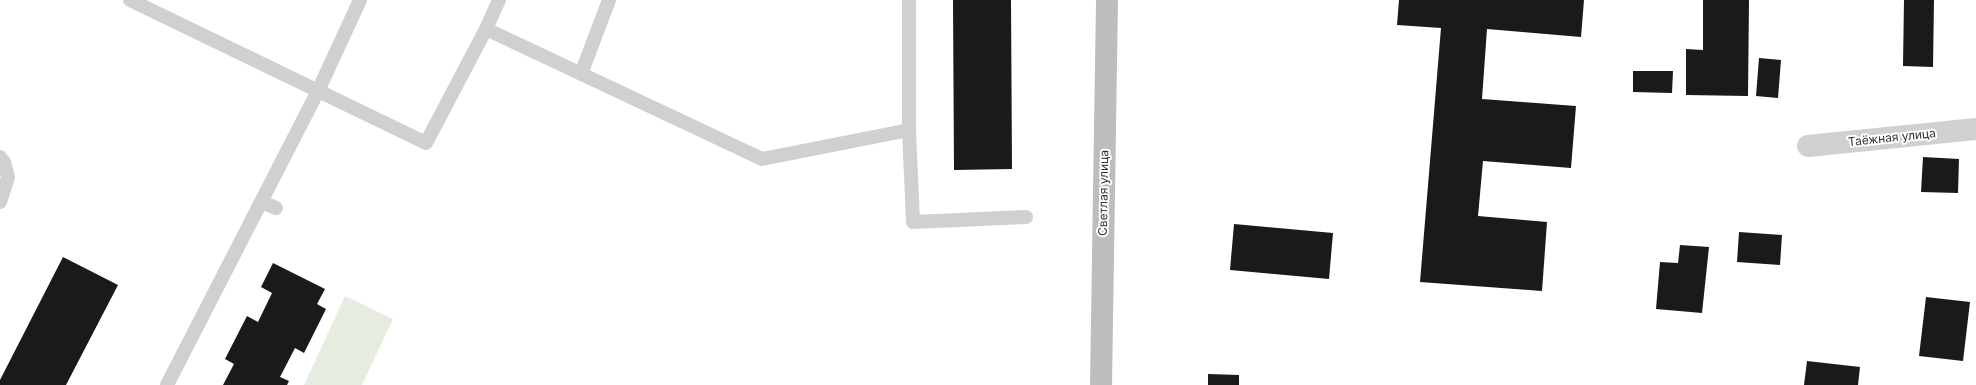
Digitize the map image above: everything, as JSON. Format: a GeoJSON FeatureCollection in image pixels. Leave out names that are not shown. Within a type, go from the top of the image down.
{"type":"FeatureCollection","features":[{"type":"Feature","properties":{"kind":"street","name":"Светлая улица"},"geometry":{"type":"LineString","coordinates":[[1101,385],[1107,0]]}},
{"type":"Feature","properties":{"kind":"street","name":"Таёжная улица"},"geometry":{"type":"LineString","coordinates":[[1808,146],[1976,129]]}},
{"type":"Feature","properties":{"kind":"lane"},"geometry":{"type":"LineString","coordinates":[[130,0],[426,143],[500,0]]}},
{"type":"Feature","properties":{"kind":"lane"},"geometry":{"type":"LineString","coordinates":[[167,385],[318,91],[360,0]]}},
{"type":"Feature","properties":{"kind":"lane"},"geometry":{"type":"LineString","coordinates":[[581,74],[610,0]]}},
{"type":"Feature","properties":{"kind":"lane"},"geometry":{"type":"LineString","coordinates":[[909,0],[909,130],[913,222],[1026,217]]}},
{"type":"Feature","properties":{"kind":"lane"},"geometry":{"type":"LineString","coordinates":[[486,29],[762,159],[909,130]]}},
{"type":"Feature","properties":{"kind":"lane"},"geometry":{"type":"LineString","coordinates":[[0,157],[4,162],[8,177],[0,202]]}},
{"type":"Feature","properties":{"kind":"lane"},"geometry":{"type":"LineString","coordinates":[[262,202],[276,208]]}},
{"type":"Feature","properties":{"kind":"shaded area"},"geometry":{"type":"Polygon","coordinates":[[[345,296],[393,319],[362,385],[304,385],[345,296]]]}},
{"type":"Feature","properties":{"kind":"building"},"geometry":{"type":"Polygon","coordinates":[[[953,0],[1011,0],[1012,169],[954,170],[953,0]]]}},
{"type":"Feature","properties":{"kind":"building"},"geometry":{"type":"Polygon","coordinates":[[[1399,0],[1584,0],[1581,37],[1487,29],[1482,99],[1576,106],[1571,168],[1483,161],[1478,216],[1547,222],[1542,291],[1420,282],[1441,28],[1397,25],[1399,0]]]}},
{"type":"Feature","properties":{"kind":"building"},"geometry":{"type":"Polygon","coordinates":[[[1703,0],[1749,0],[1748,96],[1686,95],[1686,49],[1703,50],[1703,0]]]}},
{"type":"Feature","properties":{"kind":"building"},"geometry":{"type":"Polygon","coordinates":[[[1904,0],[1934,0],[1933,67],[1903,66],[1904,0]]]}},
{"type":"Feature","properties":{"kind":"building"},"geometry":{"type":"Polygon","coordinates":[[[1759,58],[1781,60],[1778,98],[1756,96],[1759,58]]]}},
{"type":"Feature","properties":{"kind":"building"},"geometry":{"type":"Polygon","coordinates":[[[1633,71],[1673,71],[1672,93],[1633,92],[1633,71]]]}},
{"type":"Feature","properties":{"kind":"building"},"geometry":{"type":"Polygon","coordinates":[[[1923,157],[1959,159],[1958,193],[1921,192],[1923,157]]]}},
{"type":"Feature","properties":{"kind":"building"},"geometry":{"type":"Polygon","coordinates":[[[1234,224],[1333,233],[1329,279],[1230,270],[1234,224]]]}},
{"type":"Feature","properties":{"kind":"building"},"geometry":{"type":"Polygon","coordinates":[[[1739,232],[1782,235],[1780,265],[1737,262],[1739,232]]]}},
{"type":"Feature","properties":{"kind":"building"},"geometry":{"type":"Polygon","coordinates":[[[1680,245],[1709,247],[1702,313],[1656,309],[1660,262],[1678,263],[1680,245]]]}},
{"type":"Feature","properties":{"kind":"building"},"geometry":{"type":"Polygon","coordinates":[[[63,257],[118,285],[66,385],[0,385],[0,380],[63,257]]]}},
{"type":"Feature","properties":{"kind":"building"},"geometry":{"type":"Polygon","coordinates":[[[273,263],[325,289],[317,304],[326,309],[304,353],[295,348],[280,377],[289,381],[287,385],[223,385],[234,364],[225,359],[247,316],[258,322],[272,293],[261,287],[273,263]]]}},
{"type":"Feature","properties":{"kind":"building"},"geometry":{"type":"Polygon","coordinates":[[[1926,297],[1970,302],[1963,361],[1919,356],[1926,297]]]}},
{"type":"Feature","properties":{"kind":"building"},"geometry":{"type":"Polygon","coordinates":[[[1807,361],[1860,367],[1858,385],[1804,385],[1807,361]]]}},
{"type":"Feature","properties":{"kind":"building"},"geometry":{"type":"Polygon","coordinates":[[[1208,374],[1239,375],[1239,385],[1208,385],[1208,374]]]}}]}
